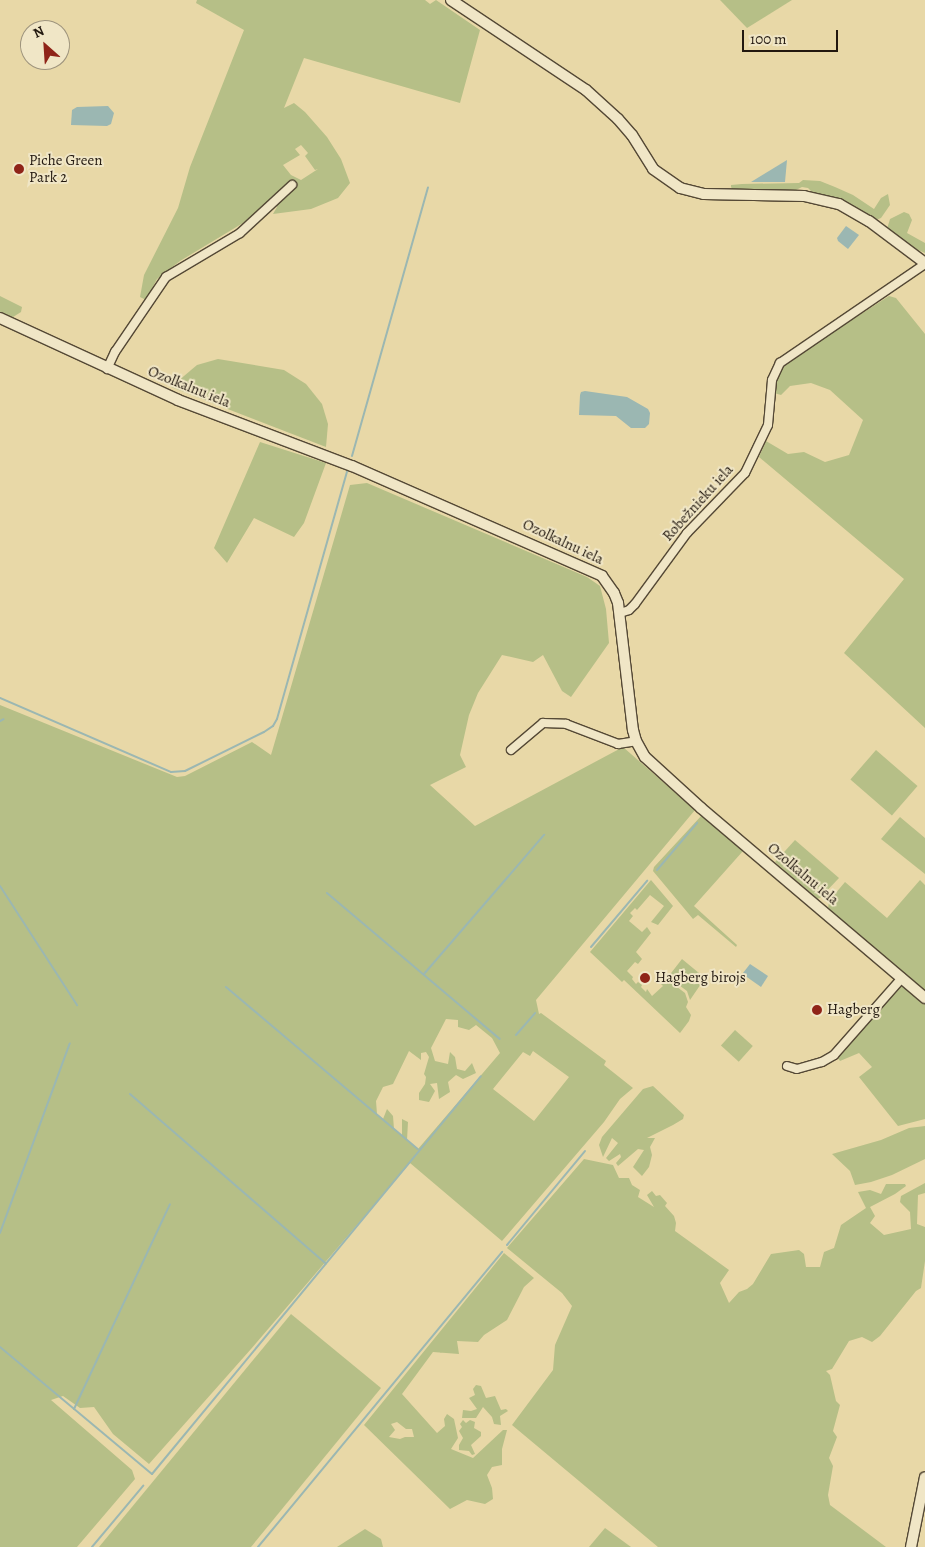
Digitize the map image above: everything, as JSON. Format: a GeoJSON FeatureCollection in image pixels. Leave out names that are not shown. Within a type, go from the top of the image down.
{"type":"FeatureCollection","features":[{"type":"Feature","properties":{"kind":"street"},"geometry":{"type":"LineString","coordinates":[[451,0],[586,90],[628,131],[654,169],[680,188],[704,194],[804,196],[838,204],[869,221],[925,264]]}},
{"type":"Feature","properties":{"kind":"street"},"geometry":{"type":"LineString","coordinates":[[107,369],[115,352],[166,277],[240,233],[292,185]]}},
{"type":"Feature","properties":{"kind":"street","name":"Robežnieku iela"},"geometry":{"type":"LineString","coordinates":[[620,614],[629,610],[635,604],[687,533],[744,473],[768,425],[772,380],[780,364],[800,347],[925,264]]}},
{"type":"Feature","properties":{"kind":"street","name":"Ozolkalnu iela"},"geometry":{"type":"LineString","coordinates":[[0,318],[107,369],[178,400],[352,466],[593,571],[609,584],[614,592],[620,614],[636,741],[653,766],[925,998]]}},
{"type":"Feature","properties":{"kind":"street"},"geometry":{"type":"LineString","coordinates":[[511,750],[543,722],[566,724],[618,744],[636,741]]}},
{"type":"Feature","properties":{"kind":"street"},"geometry":{"type":"LineString","coordinates":[[787,1066],[796,1069],[822,1062],[834,1055],[902,978]]}},
{"type":"Feature","properties":{"kind":"street"},"geometry":{"type":"LineString","coordinates":[[911,1547],[925,1478]]}},
{"type":"Feature","properties":{"kind":"green space"},"geometry":{"type":"Polygon","coordinates":[[[197,0],[425,0],[430,4],[436,0],[480,30],[460,103],[304,58],[284,108],[294,103],[305,112],[327,137],[341,159],[350,183],[338,198],[311,209],[273,214],[277,207],[272,200],[243,223],[180,261],[157,279],[146,300],[140,297],[144,275],[178,208],[190,167],[244,30],[196,3],[197,0]],[[301,145],[295,149],[300,155],[283,165],[291,175],[301,180],[318,169],[315,170],[305,156],[308,153],[301,145]]]}},
{"type":"Feature","properties":{"kind":"green space"},"geometry":{"type":"Polygon","coordinates":[[[720,0],[792,0],[747,28],[720,0]]]}},
{"type":"Feature","properties":{"kind":"green space"},"geometry":{"type":"Polygon","coordinates":[[[803,180],[820,181],[835,187],[853,195],[874,209],[881,198],[888,194],[890,205],[881,218],[876,220],[844,201],[812,192],[808,188],[802,187],[796,190],[733,190],[731,187],[731,185],[742,184],[799,183],[803,180]]]}},
{"type":"Feature","properties":{"kind":"green space"},"geometry":{"type":"Polygon","coordinates":[[[904,212],[909,214],[912,220],[907,233],[925,243],[925,253],[909,246],[887,229],[890,219],[904,212]]]}},
{"type":"Feature","properties":{"kind":"green space"},"geometry":{"type":"Polygon","coordinates":[[[0,296],[22,307],[21,312],[13,317],[0,314],[0,296]]]}},
{"type":"Feature","properties":{"kind":"green space"},"geometry":{"type":"Polygon","coordinates":[[[889,296],[896,298],[925,334],[925,728],[844,653],[904,579],[759,457],[766,441],[788,454],[804,452],[825,462],[849,455],[863,420],[830,390],[811,383],[790,386],[781,395],[774,393],[775,380],[788,361],[889,296]]]}},
{"type":"Feature","properties":{"kind":"green space"},"geometry":{"type":"Polygon","coordinates":[[[218,359],[284,370],[306,384],[322,404],[328,424],[326,447],[171,387],[197,365],[218,359]]]}},
{"type":"Feature","properties":{"kind":"green space"},"geometry":{"type":"Polygon","coordinates":[[[260,442],[326,463],[304,523],[294,537],[254,518],[227,563],[214,548],[260,442]]]}},
{"type":"Feature","properties":{"kind":"green space"},"geometry":{"type":"Polygon","coordinates":[[[367,483],[587,577],[600,586],[606,609],[609,643],[571,697],[562,691],[543,655],[533,662],[502,655],[478,693],[469,715],[460,755],[466,767],[430,785],[475,826],[623,747],[695,810],[536,1000],[539,1014],[541,1013],[606,1061],[604,1065],[633,1088],[620,1099],[604,1122],[502,1241],[410,1163],[251,1349],[149,1464],[113,1434],[94,1407],[80,1408],[63,1396],[51,1400],[132,1470],[135,1479],[77,1547],[0,1547],[0,705],[177,777],[185,776],[252,742],[271,755],[350,485],[367,483]],[[446,1019],[431,1048],[435,1061],[448,1064],[450,1052],[455,1057],[457,1069],[465,1071],[472,1063],[476,1073],[463,1079],[456,1075],[448,1082],[450,1092],[439,1099],[437,1083],[430,1084],[435,1091],[429,1102],[419,1100],[419,1093],[425,1084],[426,1077],[424,1074],[429,1057],[426,1052],[421,1053],[421,1060],[409,1051],[393,1084],[383,1087],[376,1101],[377,1114],[383,1119],[387,1109],[393,1116],[394,1129],[402,1136],[402,1119],[408,1122],[407,1140],[418,1149],[500,1053],[492,1038],[476,1025],[469,1030],[458,1027],[458,1020],[446,1019]],[[533,1051],[530,1056],[523,1052],[493,1089],[534,1121],[569,1077],[533,1051]]]}},
{"type":"Feature","properties":{"kind":"green space"},"geometry":{"type":"Polygon","coordinates":[[[876,750],[918,786],[892,816],[850,779],[876,750]]]}},
{"type":"Feature","properties":{"kind":"green space"},"geometry":{"type":"Polygon","coordinates":[[[702,815],[743,851],[694,906],[737,945],[736,947],[698,915],[693,919],[653,871],[654,867],[702,815]]]}},
{"type":"Feature","properties":{"kind":"green space"},"geometry":{"type":"Polygon","coordinates":[[[900,817],[925,838],[925,874],[881,839],[900,817]]]}},
{"type":"Feature","properties":{"kind":"green space"},"geometry":{"type":"Polygon","coordinates":[[[795,840],[839,878],[820,898],[817,899],[775,862],[795,840]]]}},
{"type":"Feature","properties":{"kind":"green space"},"geometry":{"type":"Polygon","coordinates":[[[651,880],[673,906],[658,925],[651,922],[664,906],[650,895],[637,910],[635,908],[630,913],[633,916],[629,921],[642,932],[647,927],[651,933],[636,952],[642,959],[638,964],[635,962],[627,971],[633,977],[632,979],[636,984],[638,982],[642,985],[641,987],[646,992],[647,989],[652,996],[663,986],[659,982],[664,977],[685,993],[688,1002],[686,1007],[691,1015],[680,1033],[624,980],[622,982],[590,952],[651,880]]]}},
{"type":"Feature","properties":{"kind":"green space"},"geometry":{"type":"Polygon","coordinates":[[[920,880],[925,885],[925,992],[828,909],[829,901],[845,882],[887,918],[920,880]]]}},
{"type":"Feature","properties":{"kind":"green space"},"geometry":{"type":"Polygon","coordinates":[[[682,959],[705,978],[690,1000],[687,991],[668,977],[682,959]]]}},
{"type":"Feature","properties":{"kind":"green space"},"geometry":{"type":"Polygon","coordinates":[[[903,985],[925,1004],[925,1119],[898,1126],[859,1077],[872,1067],[859,1053],[840,1061],[837,1057],[903,985]]]}},
{"type":"Feature","properties":{"kind":"green space"},"geometry":{"type":"Polygon","coordinates":[[[735,1030],[753,1046],[739,1062],[721,1046],[735,1030]]]}},
{"type":"Feature","properties":{"kind":"green space"},"geometry":{"type":"Polygon","coordinates":[[[653,1086],[684,1115],[683,1119],[647,1138],[655,1138],[650,1147],[652,1155],[649,1167],[642,1176],[633,1167],[644,1150],[638,1149],[618,1166],[616,1163],[621,1157],[620,1154],[609,1161],[606,1158],[618,1143],[612,1138],[603,1157],[599,1145],[602,1137],[643,1089],[653,1086]]]}},
{"type":"Feature","properties":{"kind":"green space"},"geometry":{"type":"Polygon","coordinates":[[[925,1126],[925,1159],[892,1175],[871,1182],[855,1185],[850,1171],[832,1154],[881,1140],[909,1128],[925,1126]]]}},
{"type":"Feature","properties":{"kind":"green space"},"geometry":{"type":"Polygon","coordinates":[[[584,1159],[613,1165],[619,1178],[629,1178],[632,1185],[640,1190],[638,1197],[654,1207],[647,1195],[652,1191],[656,1196],[660,1195],[667,1203],[665,1206],[674,1216],[676,1223],[675,1231],[729,1270],[720,1283],[729,1303],[739,1292],[753,1284],[771,1254],[799,1250],[804,1254],[806,1267],[820,1267],[824,1252],[834,1248],[841,1225],[866,1208],[858,1192],[870,1190],[881,1194],[886,1184],[905,1184],[906,1186],[895,1194],[870,1207],[875,1216],[870,1223],[884,1235],[911,1229],[910,1212],[900,1202],[901,1196],[925,1183],[925,1193],[918,1195],[917,1224],[925,1227],[925,1261],[921,1288],[916,1291],[880,1336],[872,1342],[862,1337],[849,1341],[832,1369],[826,1371],[830,1375],[836,1401],[840,1405],[833,1431],[837,1437],[829,1458],[833,1466],[828,1495],[830,1505],[886,1547],[658,1547],[512,1425],[553,1370],[555,1345],[572,1306],[562,1293],[507,1248],[584,1159]]]}},
{"type":"Feature","properties":{"kind":"green space"},"geometry":{"type":"Polygon","coordinates":[[[504,1253],[534,1278],[524,1287],[507,1320],[484,1335],[478,1342],[457,1341],[459,1354],[433,1352],[402,1394],[437,1433],[445,1426],[444,1419],[447,1414],[454,1419],[458,1438],[451,1449],[473,1458],[503,1430],[507,1430],[502,1449],[502,1465],[492,1467],[487,1475],[492,1488],[493,1499],[485,1504],[467,1500],[450,1509],[364,1425],[504,1253]],[[397,1422],[391,1424],[395,1430],[389,1437],[400,1439],[414,1437],[412,1429],[406,1429],[397,1422]]]}},
{"type":"Feature","properties":{"kind":"green space"},"geometry":{"type":"Polygon","coordinates":[[[291,1314],[381,1388],[251,1547],[99,1547],[291,1314]]]}},
{"type":"Feature","properties":{"kind":"green space"},"geometry":{"type":"Polygon","coordinates":[[[476,1385],[481,1386],[486,1398],[495,1396],[501,1410],[506,1409],[508,1411],[500,1416],[501,1425],[494,1424],[492,1417],[483,1407],[476,1418],[462,1418],[463,1410],[471,1411],[477,1409],[469,1398],[475,1395],[473,1389],[476,1385]]]}},
{"type":"Feature","properties":{"kind":"green space"},"geometry":{"type":"Polygon","coordinates":[[[463,1420],[466,1423],[470,1420],[475,1422],[474,1428],[481,1432],[481,1436],[471,1445],[475,1454],[472,1455],[469,1451],[459,1450],[459,1445],[463,1438],[459,1431],[463,1420]]]}},
{"type":"Feature","properties":{"kind":"green space"},"geometry":{"type":"Polygon","coordinates":[[[605,1528],[631,1547],[589,1547],[605,1528]]]}},
{"type":"Feature","properties":{"kind":"green space"},"geometry":{"type":"Polygon","coordinates":[[[365,1529],[381,1539],[383,1547],[337,1547],[365,1529]]]}},
{"type":"Feature","properties":{"kind":"water"},"geometry":{"type":"Polygon","coordinates":[[[108,106],[114,113],[111,124],[107,126],[71,125],[72,110],[77,107],[108,106]]]}},
{"type":"Feature","properties":{"kind":"water"},"geometry":{"type":"Polygon","coordinates":[[[787,160],[785,182],[751,182],[787,160]]]}},
{"type":"Feature","properties":{"kind":"water"},"geometry":{"type":"Polygon","coordinates":[[[846,226],[859,235],[848,249],[837,238],[846,226]]]}},
{"type":"Feature","properties":{"kind":"water"},"geometry":{"type":"Polygon","coordinates":[[[581,392],[627,397],[648,409],[650,413],[649,424],[645,428],[631,428],[616,416],[579,415],[580,395],[581,392]]]}},
{"type":"Feature","properties":{"kind":"water"},"geometry":{"type":"Polygon","coordinates":[[[750,964],[768,976],[761,987],[743,973],[750,964]]]}},
{"type":"Feature","properties":{"kind":"waterway"},"geometry":{"type":"LineString","coordinates":[[352,456],[428,188]]}},
{"type":"Feature","properties":{"kind":"waterway"},"geometry":{"type":"LineString","coordinates":[[0,698],[171,772],[185,771],[264,732],[273,726],[277,719],[347,472]]}},
{"type":"Feature","properties":{"kind":"waterway"},"geometry":{"type":"LineString","coordinates":[[0,721],[4,719]]}},
{"type":"Feature","properties":{"kind":"waterway"},"geometry":{"type":"LineString","coordinates":[[657,870],[697,823]]}},
{"type":"Feature","properties":{"kind":"waterway"},"geometry":{"type":"LineString","coordinates":[[424,974],[544,835]]}},
{"type":"Feature","properties":{"kind":"waterway"},"geometry":{"type":"LineString","coordinates":[[591,947],[647,881]]}},
{"type":"Feature","properties":{"kind":"waterway"},"geometry":{"type":"LineString","coordinates":[[0,886],[77,1005]]}},
{"type":"Feature","properties":{"kind":"waterway"},"geometry":{"type":"LineString","coordinates":[[327,893],[500,1039]]}},
{"type":"Feature","properties":{"kind":"waterway"},"geometry":{"type":"LineString","coordinates":[[226,987],[418,1149]]}},
{"type":"Feature","properties":{"kind":"waterway"},"geometry":{"type":"LineString","coordinates":[[516,1035],[535,1013]]}},
{"type":"Feature","properties":{"kind":"waterway"},"geometry":{"type":"LineString","coordinates":[[0,1233],[70,1043]]}},
{"type":"Feature","properties":{"kind":"waterway"},"geometry":{"type":"LineString","coordinates":[[0,1347],[152,1474],[481,1076]]}},
{"type":"Feature","properties":{"kind":"waterway"},"geometry":{"type":"LineString","coordinates":[[130,1094],[326,1264]]}},
{"type":"Feature","properties":{"kind":"waterway"},"geometry":{"type":"LineString","coordinates":[[507,1245],[585,1151]]}},
{"type":"Feature","properties":{"kind":"waterway"},"geometry":{"type":"LineString","coordinates":[[74,1409],[170,1204]]}},
{"type":"Feature","properties":{"kind":"waterway"},"geometry":{"type":"LineString","coordinates":[[258,1547],[502,1252]]}},
{"type":"Feature","properties":{"kind":"waterway"},"geometry":{"type":"LineString","coordinates":[[92,1547],[143,1486]]}},
{"type":"Feature","properties":{"kind":"place","name":"Piche Green Park 2"},"geometry":{"type":"Point","coordinates":[19,169]}},
{"type":"Feature","properties":{"kind":"place","name":"Hagberg birojs"},"geometry":{"type":"Point","coordinates":[645,978]}},
{"type":"Feature","properties":{"kind":"place","name":"Hagberg"},"geometry":{"type":"Point","coordinates":[817,1010]}}]}
